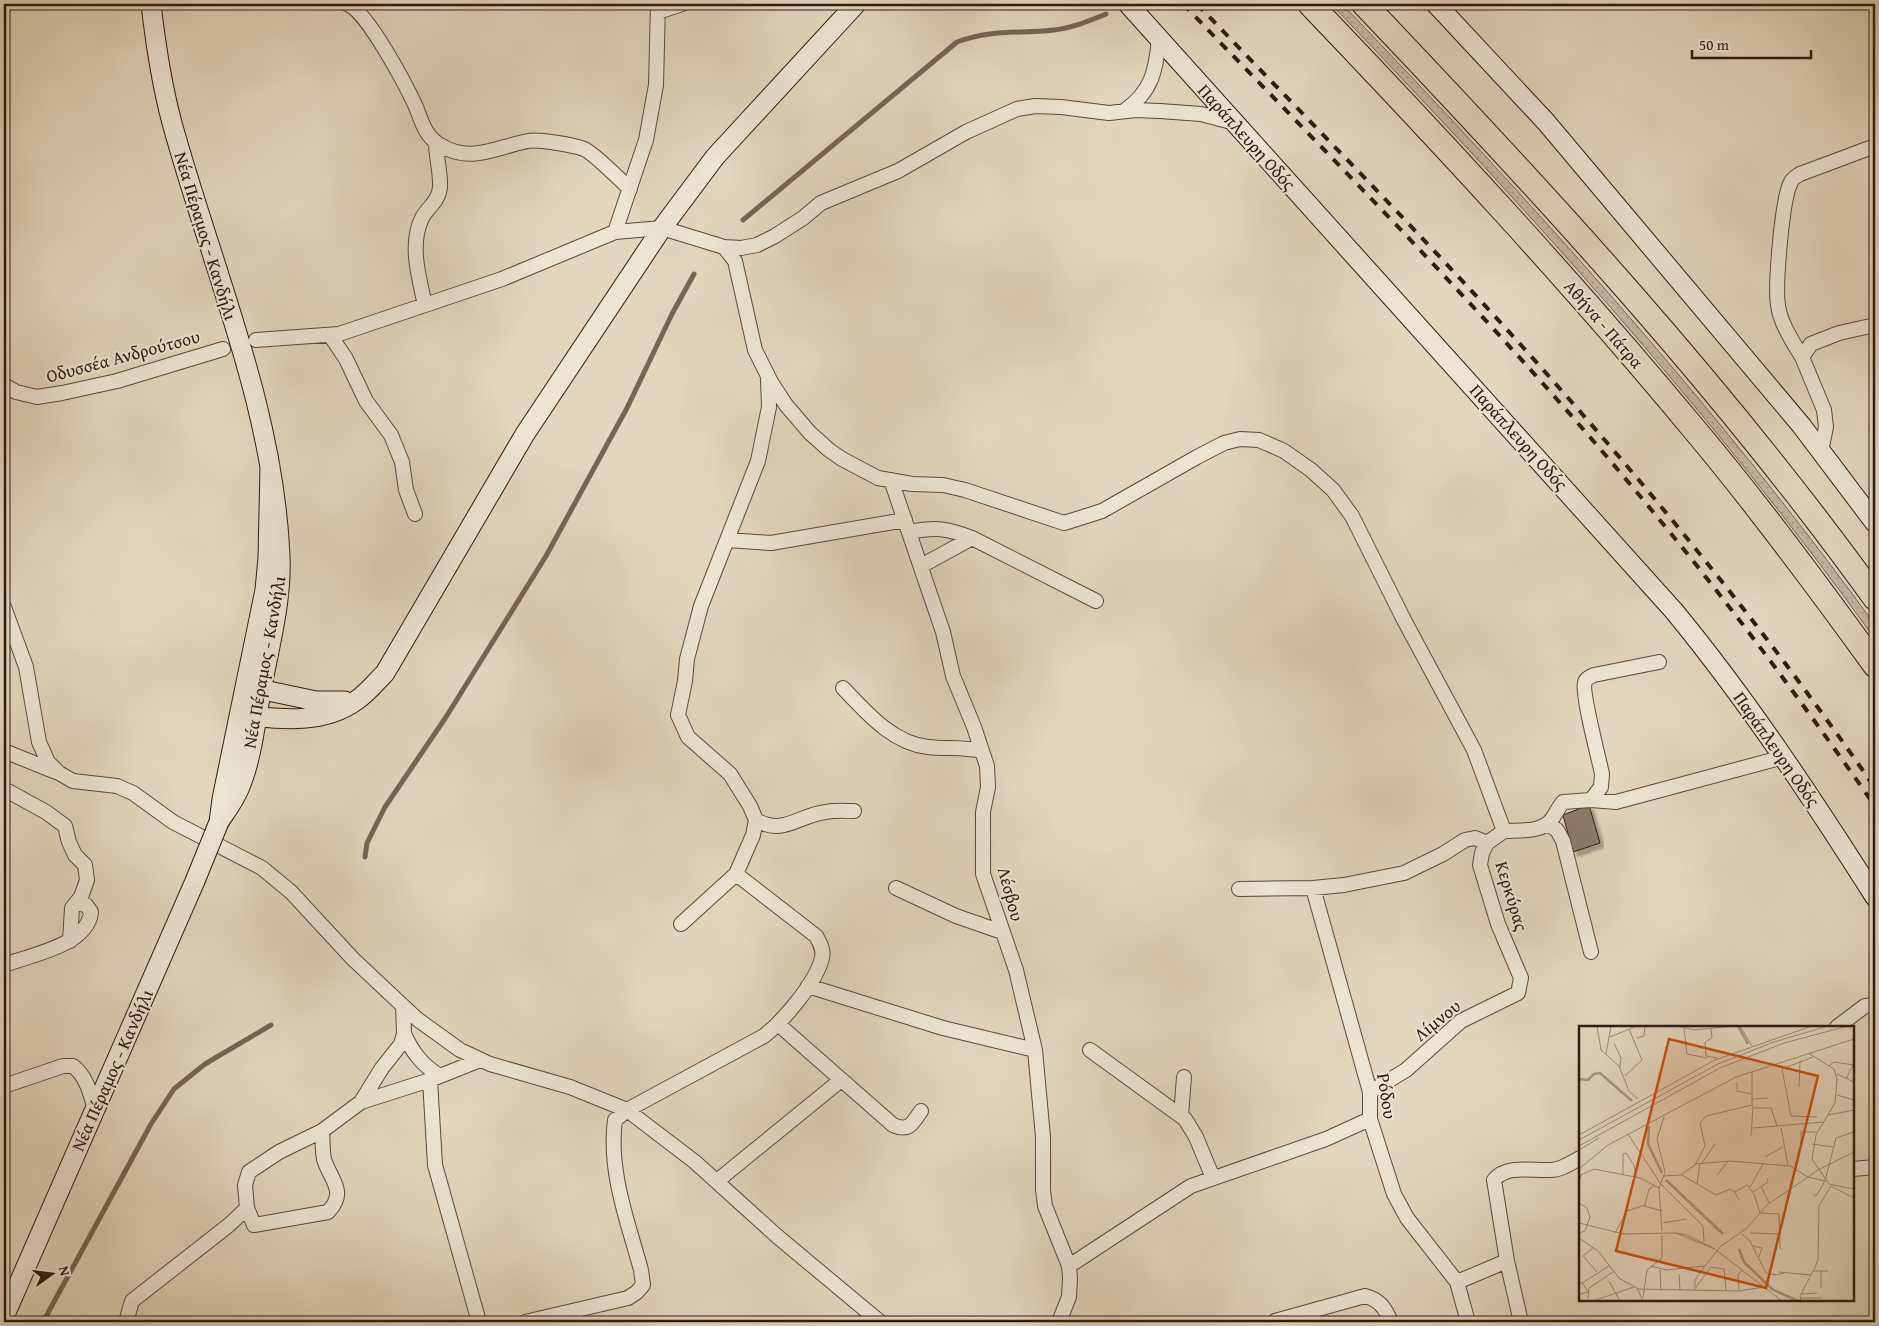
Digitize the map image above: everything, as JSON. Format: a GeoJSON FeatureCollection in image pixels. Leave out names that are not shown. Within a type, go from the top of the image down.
{"type":"FeatureCollection","features":[{"type":"Feature","properties":{"kind":"highway","name":"Αθήνα - Πάτρα"},"geometry":{"type":"LineString","coordinates":[[1310,4],[1460,162],[1622,344],[1744,489],[1875,665]]}},
{"type":"Feature","properties":{"kind":"highway"},"geometry":{"type":"LineString","coordinates":[[1364,4],[1537,187],[1648,313],[1774,464],[1875,598]]}},
{"type":"Feature","properties":{"kind":"street","name":"Νέα Πέραμος - Κανδήλι"},"geometry":{"type":"LineString","coordinates":[[5,1308],[195,881],[219,822],[222,799],[248,715],[279,592],[280,558],[270,466],[246,365],[175,135],[161,73],[151,4]]}},
{"type":"Feature","properties":{"kind":"street"},"geometry":{"type":"LineString","coordinates":[[347,4],[353,5],[381,42],[416,107],[422,126],[436,142],[451,150],[474,155],[528,141],[541,140],[585,149],[630,190]]}},
{"type":"Feature","properties":{"kind":"street"},"geometry":{"type":"LineString","coordinates":[[615,232],[646,140],[656,85],[658,8],[682,4]]}},
{"type":"Feature","properties":{"kind":"street"},"geometry":{"type":"LineString","coordinates":[[248,715],[291,720],[305,719],[356,701],[385,674],[525,434],[662,228],[715,157],[856,4]]}},
{"type":"Feature","properties":{"kind":"street","name":"Παράπλευρη Οδός"},"geometry":{"type":"LineString","coordinates":[[1128,4],[1644,576],[1700,644],[1784,757],[1875,897]]}},
{"type":"Feature","properties":{"kind":"street"},"geometry":{"type":"LineString","coordinates":[[1436,4],[1546,122],[1801,425],[1875,523]]}},
{"type":"Feature","properties":{"kind":"street"},"geometry":{"type":"LineString","coordinates":[[1122,112],[1140,100],[1148,89],[1157,57],[1159,38]]}},
{"type":"Feature","properties":{"kind":"street"},"geometry":{"type":"LineString","coordinates":[[256,340],[330,335],[502,279],[615,232],[662,228],[724,247],[740,248],[757,245],[803,218],[821,203],[898,171],[974,129],[1017,109],[1035,106],[1061,107],[1088,112],[1136,110],[1201,114],[1235,123]]}},
{"type":"Feature","properties":{"kind":"street"},"geometry":{"type":"LineString","coordinates":[[426,305],[416,266],[415,252],[422,217],[433,206],[440,188],[436,142]]}},
{"type":"Feature","properties":{"kind":"street"},"geometry":{"type":"LineString","coordinates":[[1821,451],[1826,427],[1824,410],[1802,357],[1790,337],[1778,306],[1777,272],[1783,216],[1791,182],[1800,174],[1875,146]]}},
{"type":"Feature","properties":{"kind":"street"},"geometry":{"type":"LineString","coordinates":[[724,247],[735,261],[756,350],[768,376],[786,405],[810,433],[830,450],[878,478],[912,484],[943,485],[964,490],[1064,523],[1102,510],[1224,443],[1240,439],[1259,440],[1284,451],[1333,490],[1352,516],[1399,611],[1474,750],[1504,831],[1538,829],[1547,824],[1563,802],[1591,800],[1616,802],[1784,757]]}},
{"type":"Feature","properties":{"kind":"street"},"geometry":{"type":"LineString","coordinates":[[1802,357],[1810,344],[1839,333],[1875,324]]}},
{"type":"Feature","properties":{"kind":"street"},"geometry":{"type":"LineString","coordinates":[[330,335],[346,359],[366,401],[390,435],[402,462],[406,490],[414,514]]}},
{"type":"Feature","properties":{"kind":"street","name":"Οδυσσέα Ανδρούτσου"},"geometry":{"type":"LineString","coordinates":[[4,385],[16,392],[37,397],[45,396],[85,389],[223,349]]}},
{"type":"Feature","properties":{"kind":"street"},"geometry":{"type":"LineString","coordinates":[[681,924],[736,874],[744,851],[753,835],[756,820],[750,806],[730,774],[688,737],[678,716],[693,634],[707,590],[742,505],[762,446],[769,406],[768,376]]}},
{"type":"Feature","properties":{"kind":"street","name":"Λέσβου"},"geometry":{"type":"LineString","coordinates":[[891,480],[943,632],[952,676],[987,766],[988,787],[983,812],[983,874],[1016,970],[1035,1050],[1042,1129],[1043,1190],[1046,1206],[1069,1266],[1069,1297],[1059,1322]]}},
{"type":"Feature","properties":{"kind":"street"},"geometry":{"type":"LineString","coordinates":[[727,540],[771,543],[907,526],[940,527],[972,538],[1096,601]]}},
{"type":"Feature","properties":{"kind":"street"},"geometry":{"type":"LineString","coordinates":[[920,566],[972,538]]}},
{"type":"Feature","properties":{"kind":"street"},"geometry":{"type":"LineString","coordinates":[[4,607],[26,667],[39,742],[48,762],[59,773]]}},
{"type":"Feature","properties":{"kind":"street"},"geometry":{"type":"LineString","coordinates":[[1591,800],[1601,786],[1602,774],[1586,698],[1584,684],[1586,679],[1594,675],[1659,662]]}},
{"type":"Feature","properties":{"kind":"street"},"geometry":{"type":"LineString","coordinates":[[254,688],[316,701],[356,701]]}},
{"type":"Feature","properties":{"kind":"street"},"geometry":{"type":"LineString","coordinates":[[843,688],[878,723],[903,738],[926,747],[966,748],[982,751]]}},
{"type":"Feature","properties":{"kind":"street"},"geometry":{"type":"LineString","coordinates":[[4,751],[59,773],[73,781],[117,786],[133,793],[173,822],[262,868],[291,892],[353,959],[403,1006],[446,1040],[480,1060],[570,1087],[627,1110],[695,1162],[778,1237],[880,1322]]}},
{"type":"Feature","properties":{"kind":"street"},"geometry":{"type":"LineString","coordinates":[[4,790],[46,812],[65,826],[69,842],[75,854],[85,865],[87,880],[81,897],[72,908],[70,941]]}},
{"type":"Feature","properties":{"kind":"street"},"geometry":{"type":"LineString","coordinates":[[756,820],[767,826],[775,827],[826,812],[854,811]]}},
{"type":"Feature","properties":{"kind":"street"},"geometry":{"type":"LineString","coordinates":[[1547,824],[1557,830],[1562,841],[1591,952]]}},
{"type":"Feature","properties":{"kind":"street","name":"Κερκύρας"},"geometry":{"type":"LineString","coordinates":[[1504,831],[1487,843],[1482,853],[1480,866],[1498,924],[1521,978]]}},
{"type":"Feature","properties":{"kind":"street"},"geometry":{"type":"LineString","coordinates":[[1239,889],[1313,888],[1404,873],[1443,854],[1465,840],[1475,838],[1487,843]]}},
{"type":"Feature","properties":{"kind":"street"},"geometry":{"type":"LineString","coordinates":[[525,1322],[628,1298],[638,1292],[643,1285],[641,1270],[618,1180],[613,1152],[615,1120],[627,1110],[764,1036],[778,1024],[808,986],[822,958],[821,945],[816,936],[736,874]]}},
{"type":"Feature","properties":{"kind":"street"},"geometry":{"type":"LineString","coordinates":[[896,888],[956,916],[1002,932]]}},
{"type":"Feature","properties":{"kind":"street","name":"Ρόδου"},"geometry":{"type":"LineString","coordinates":[[1313,888],[1370,1092],[1370,1119],[1394,1194],[1407,1218],[1457,1282],[1468,1322]]}},
{"type":"Feature","properties":{"kind":"street"},"geometry":{"type":"LineString","coordinates":[[4,965],[70,941],[84,931],[90,922],[91,912],[86,905],[77,902]]}},
{"type":"Feature","properties":{"kind":"street","name":"Λίμνου"},"geometry":{"type":"LineString","coordinates":[[1370,1092],[1406,1070],[1461,1021],[1518,993],[1521,978]]}},
{"type":"Feature","properties":{"kind":"street"},"geometry":{"type":"LineString","coordinates":[[808,986],[943,1028],[1035,1050]]}},
{"type":"Feature","properties":{"kind":"street"},"geometry":{"type":"LineString","coordinates":[[1838,1026],[1865,1006],[1875,1005]]}},
{"type":"Feature","properties":{"kind":"street"},"geometry":{"type":"LineString","coordinates":[[362,1102],[382,1068],[401,1044],[404,1034],[403,1006]]}},
{"type":"Feature","properties":{"kind":"street"},"geometry":{"type":"LineString","coordinates":[[778,1024],[893,1125],[903,1129],[910,1127],[921,1111]]}},
{"type":"Feature","properties":{"kind":"street"},"geometry":{"type":"LineString","coordinates":[[404,1034],[415,1055],[435,1078],[435,1165],[478,1322]]}},
{"type":"Feature","properties":{"kind":"street"},"geometry":{"type":"LineString","coordinates":[[1090,1050],[1181,1116],[1196,1137],[1213,1178]]}},
{"type":"Feature","properties":{"kind":"street"},"geometry":{"type":"LineString","coordinates":[[322,1131],[324,1159],[337,1189],[336,1203],[328,1212],[254,1225],[246,1208],[245,1186],[249,1172],[279,1152],[322,1131],[362,1102],[435,1078],[480,1060]]}},
{"type":"Feature","properties":{"kind":"street"},"geometry":{"type":"LineString","coordinates":[[4,1086],[63,1066],[73,1066],[81,1073],[88,1086],[94,1110]]}},
{"type":"Feature","properties":{"kind":"street"},"geometry":{"type":"LineString","coordinates":[[1181,1116],[1184,1077]]}},
{"type":"Feature","properties":{"kind":"street"},"geometry":{"type":"LineString","coordinates":[[717,1181],[841,1080]]}},
{"type":"Feature","properties":{"kind":"street"},"geometry":{"type":"LineString","coordinates":[[1069,1266],[1162,1203],[1191,1186],[1326,1139],[1370,1119]]}},
{"type":"Feature","properties":{"kind":"street"},"geometry":{"type":"LineString","coordinates":[[1521,1322],[1507,1261],[1494,1180],[1504,1173],[1531,1168],[1552,1170],[1566,1166],[1579,1159]]}},
{"type":"Feature","properties":{"kind":"street"},"geometry":{"type":"LineString","coordinates":[[1854,1169],[1875,1167]]}},
{"type":"Feature","properties":{"kind":"street"},"geometry":{"type":"LineString","coordinates":[[126,1322],[132,1301],[228,1225],[246,1208]]}},
{"type":"Feature","properties":{"kind":"street"},"geometry":{"type":"LineString","coordinates":[[1457,1282],[1507,1261]]}},
{"type":"Feature","properties":{"kind":"street"},"geometry":{"type":"LineString","coordinates":[[1275,1321],[1365,1296],[1375,1299],[1386,1308],[1391,1322]]}},
{"type":"Feature","properties":{"kind":"shaded area"},"geometry":{"type":"Polygon","coordinates":[[[1331,4],[1342,4],[1413,78],[1552,229],[1686,383],[1751,462],[1875,625],[1875,639],[1813,555],[1682,391],[1545,233],[1331,4]]]}},
{"type":"Feature","properties":{"kind":"building"},"geometry":{"type":"Polygon","coordinates":[[[1589,805],[1600,843],[1573,852],[1563,815],[1589,805]]]}},
{"type":"Feature","properties":{"kind":"waterway"},"geometry":{"type":"LineString","coordinates":[[743,220],[957,42],[982,35],[1061,29],[1106,14]]}},
{"type":"Feature","properties":{"kind":"waterway"},"geometry":{"type":"LineString","coordinates":[[365,857],[367,843],[385,807],[446,717],[546,556],[627,408],[672,314],[694,274]]}},
{"type":"Feature","properties":{"kind":"waterway"},"geometry":{"type":"LineString","coordinates":[[43,1322],[151,1124],[174,1089],[205,1064],[271,1025]]}},
{"type":"Feature","properties":{"kind":"railway"},"geometry":{"type":"LineString","coordinates":[[1183,4],[1483,317],[1598,447],[1683,548],[1740,621],[1875,806]]}},
{"type":"Feature","properties":{"kind":"railway"},"geometry":{"type":"LineString","coordinates":[[1197,4],[1453,271],[1620,458],[1726,587],[1827,720],[1875,788]]}}]}
